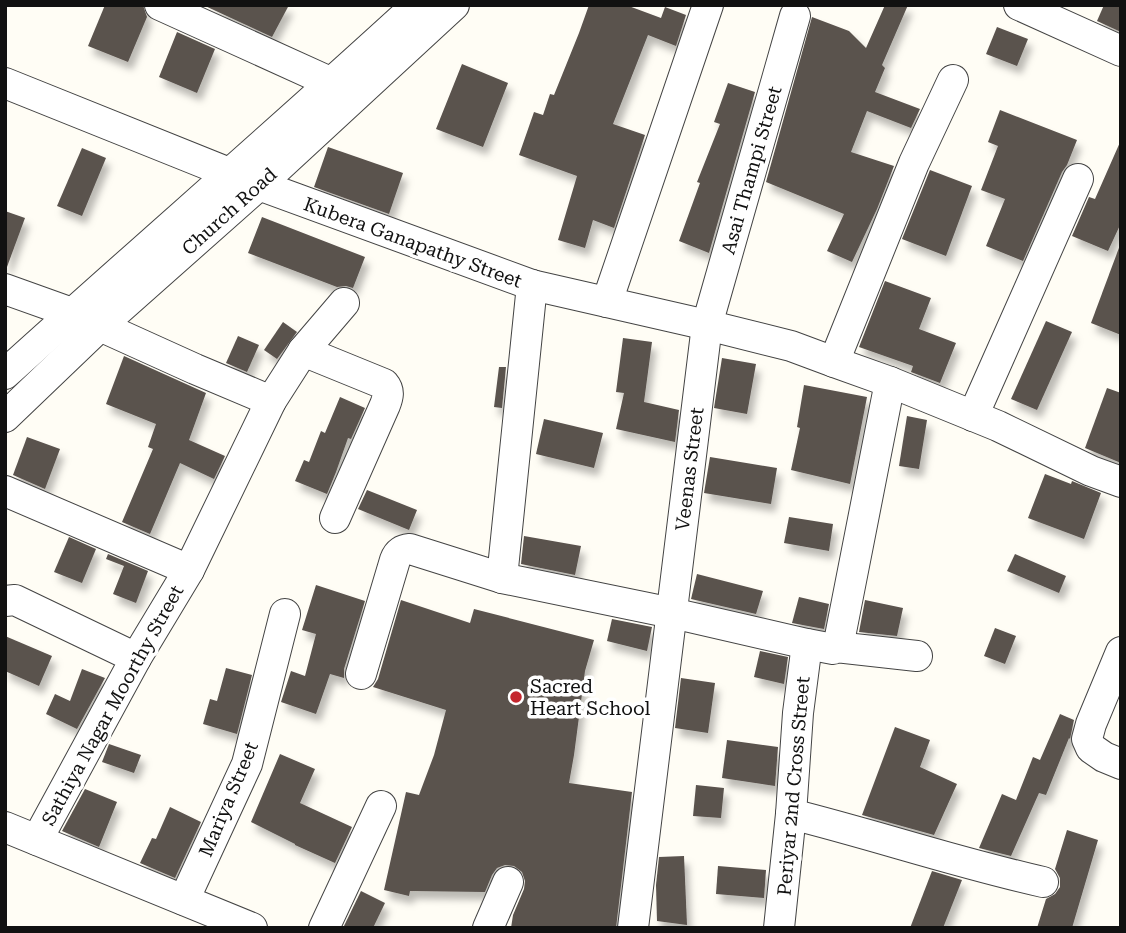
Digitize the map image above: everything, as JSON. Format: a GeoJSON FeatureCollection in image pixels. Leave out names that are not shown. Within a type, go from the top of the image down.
{"type":"FeatureCollection","features":[{"type":"Feature","properties":{"kind":"street"},"geometry":{"type":"LineString","coordinates":[[160,5],[332,83]]}},
{"type":"Feature","properties":{"kind":"street","name":"Church Road"},"geometry":{"type":"LineString","coordinates":[[5,374],[417,5]]}},
{"type":"Feature","properties":{"kind":"street","name":"Church Road"},"geometry":{"type":"LineString","coordinates":[[5,417],[100,326],[259,185],[454,5]]}},
{"type":"Feature","properties":{"kind":"street"},"geometry":{"type":"LineString","coordinates":[[607,302],[708,5]]}},
{"type":"Feature","properties":{"kind":"street"},"geometry":{"type":"LineString","coordinates":[[1019,5],[1121,51]]}},
{"type":"Feature","properties":{"kind":"street","name":"Asai Thampi Street"},"geometry":{"type":"LineString","coordinates":[[707,325],[795,16]]}},
{"type":"Feature","properties":{"kind":"street"},"geometry":{"type":"LineString","coordinates":[[834,362],[914,163],[953,80]]}},
{"type":"Feature","properties":{"kind":"street","name":"Kubera Ganapathy Street"},"geometry":{"type":"LineString","coordinates":[[5,83],[259,185],[532,285],[791,346],[890,382],[998,426],[1091,471],[1121,482]]}},
{"type":"Feature","properties":{"kind":"street"},"geometry":{"type":"LineString","coordinates":[[973,416],[1078,179]]}},
{"type":"Feature","properties":{"kind":"street"},"geometry":{"type":"LineString","coordinates":[[502,578],[532,285]]}},
{"type":"Feature","properties":{"kind":"street"},"geometry":{"type":"LineString","coordinates":[[5,289],[72,313]]}},
{"type":"Feature","properties":{"kind":"street","name":"Sathiya Nagar Moorthy Street"},"geometry":{"type":"LineString","coordinates":[[37,840],[136,658],[189,570],[271,401],[303,351],[344,303]]}},
{"type":"Feature","properties":{"kind":"street","name":"Veenas Street"},"geometry":{"type":"LineString","coordinates":[[633,928],[707,325]]}},
{"type":"Feature","properties":{"kind":"street"},"geometry":{"type":"LineString","coordinates":[[100,326],[271,401]]}},
{"type":"Feature","properties":{"kind":"street"},"geometry":{"type":"LineString","coordinates":[[303,351],[384,384],[387,388],[385,405],[335,518]]}},
{"type":"Feature","properties":{"kind":"street","name":"Periyar 2nd Cross Street"},"geometry":{"type":"LineString","coordinates":[[779,928],[798,713],[822,646],[839,642],[890,382]]}},
{"type":"Feature","properties":{"kind":"street"},"geometry":{"type":"LineString","coordinates":[[5,491],[189,570]]}},
{"type":"Feature","properties":{"kind":"street"},"geometry":{"type":"LineString","coordinates":[[361,674],[398,553],[404,549],[502,578],[822,646],[917,656]]}},
{"type":"Feature","properties":{"kind":"street"},"geometry":{"type":"LineString","coordinates":[[5,601],[15,600],[136,658]]}},
{"type":"Feature","properties":{"kind":"street","name":"Mariya Street"},"geometry":{"type":"LineString","coordinates":[[184,900],[247,764],[285,614]]}},
{"type":"Feature","properties":{"kind":"street"},"geometry":{"type":"LineString","coordinates":[[1121,652],[1087,739],[1091,748],[1121,764]]}},
{"type":"Feature","properties":{"kind":"street"},"geometry":{"type":"LineString","coordinates":[[324,928],[381,806]]}},
{"type":"Feature","properties":{"kind":"street"},"geometry":{"type":"LineString","coordinates":[[791,814],[995,872],[1043,882]]}},
{"type":"Feature","properties":{"kind":"street"},"geometry":{"type":"LineString","coordinates":[[5,827],[251,928]]}},
{"type":"Feature","properties":{"kind":"street"},"geometry":{"type":"LineString","coordinates":[[488,928],[508,882]]}},
{"type":"Feature","properties":{"kind":"building"},"geometry":{"type":"Polygon","coordinates":[[[105,5],[143,5],[147,17],[128,62],[88,46],[105,5]]]}},
{"type":"Feature","properties":{"kind":"building"},"geometry":{"type":"Polygon","coordinates":[[[203,5],[289,5],[272,37],[203,5]]]}},
{"type":"Feature","properties":{"kind":"building"},"geometry":{"type":"Polygon","coordinates":[[[589,5],[626,5],[661,18],[665,7],[686,15],[676,46],[648,35],[613,124],[645,135],[614,228],[593,220],[585,248],[558,240],[577,176],[519,155],[534,112],[543,115],[550,94],[554,95],[589,5]]]}},
{"type":"Feature","properties":{"kind":"building"},"geometry":{"type":"Polygon","coordinates":[[[885,5],[908,5],[882,65],[885,68],[875,92],[920,109],[911,128],[867,111],[851,152],[894,166],[852,262],[827,251],[844,214],[766,182],[812,17],[849,31],[866,48],[885,5]]]}},
{"type":"Feature","properties":{"kind":"building"},"geometry":{"type":"Polygon","coordinates":[[[1104,5],[1121,5],[1121,32],[1097,21],[1104,5]]]}},
{"type":"Feature","properties":{"kind":"building"},"geometry":{"type":"Polygon","coordinates":[[[997,27],[1028,39],[1017,66],[986,54],[997,27]]]}},
{"type":"Feature","properties":{"kind":"building"},"geometry":{"type":"Polygon","coordinates":[[[177,32],[215,49],[197,93],[159,77],[177,32]]]}},
{"type":"Feature","properties":{"kind":"building"},"geometry":{"type":"Polygon","coordinates":[[[462,64],[508,83],[483,147],[436,129],[462,64]]]}},
{"type":"Feature","properties":{"kind":"building"},"geometry":{"type":"Polygon","coordinates":[[[728,83],[755,92],[709,253],[679,241],[700,183],[697,182],[720,124],[714,122],[728,83]]]}},
{"type":"Feature","properties":{"kind":"building"},"geometry":{"type":"Polygon","coordinates":[[[1000,110],[1077,140],[1023,261],[986,246],[1005,199],[981,190],[998,146],[988,142],[1000,110]]]}},
{"type":"Feature","properties":{"kind":"building"},"geometry":{"type":"Polygon","coordinates":[[[1121,140],[1121,223],[1108,251],[1072,236],[1089,197],[1095,199],[1121,140]]]}},
{"type":"Feature","properties":{"kind":"building"},"geometry":{"type":"Polygon","coordinates":[[[328,147],[403,173],[389,214],[314,187],[328,147]]]}},
{"type":"Feature","properties":{"kind":"building"},"geometry":{"type":"Polygon","coordinates":[[[82,148],[106,158],[82,216],[57,206],[82,148]]]}},
{"type":"Feature","properties":{"kind":"building"},"geometry":{"type":"Polygon","coordinates":[[[930,170],[972,186],[946,256],[902,239],[930,170]]]}},
{"type":"Feature","properties":{"kind":"building"},"geometry":{"type":"Polygon","coordinates":[[[5,211],[25,218],[7,267],[5,266],[5,211]]]}},
{"type":"Feature","properties":{"kind":"building"},"geometry":{"type":"Polygon","coordinates":[[[262,217],[365,257],[353,288],[337,287],[248,253],[262,217]]]}},
{"type":"Feature","properties":{"kind":"building"},"geometry":{"type":"Polygon","coordinates":[[[1121,246],[1121,335],[1091,323],[1121,246]]]}},
{"type":"Feature","properties":{"kind":"building"},"geometry":{"type":"Polygon","coordinates":[[[885,281],[931,298],[919,329],[956,343],[940,383],[911,372],[913,366],[859,347],[885,281]]]}},
{"type":"Feature","properties":{"kind":"building"},"geometry":{"type":"Polygon","coordinates":[[[1046,321],[1072,332],[1037,410],[1011,399],[1046,321]]]}},
{"type":"Feature","properties":{"kind":"building"},"geometry":{"type":"Polygon","coordinates":[[[283,322],[297,332],[277,359],[264,350],[283,322]]]}},
{"type":"Feature","properties":{"kind":"building"},"geometry":{"type":"Polygon","coordinates":[[[238,336],[259,345],[247,372],[226,363],[238,336]]]}},
{"type":"Feature","properties":{"kind":"building"},"geometry":{"type":"Polygon","coordinates":[[[623,338],[652,342],[644,402],[679,410],[675,442],[616,429],[624,393],[616,392],[623,338]]]}},
{"type":"Feature","properties":{"kind":"building"},"geometry":{"type":"Polygon","coordinates":[[[124,356],[206,393],[189,440],[225,456],[214,479],[180,463],[150,534],[122,522],[153,449],[148,447],[156,424],[106,404],[124,356]]]}},
{"type":"Feature","properties":{"kind":"building"},"geometry":{"type":"Polygon","coordinates":[[[722,358],[756,364],[747,414],[714,408],[722,358]]]}},
{"type":"Feature","properties":{"kind":"building"},"geometry":{"type":"Polygon","coordinates":[[[499,367],[506,367],[502,408],[494,407],[499,367]]]}},
{"type":"Feature","properties":{"kind":"building"},"geometry":{"type":"Polygon","coordinates":[[[804,385],[867,397],[850,484],[791,470],[800,428],[797,427],[804,385]]]}},
{"type":"Feature","properties":{"kind":"building"},"geometry":{"type":"Polygon","coordinates":[[[1107,388],[1121,393],[1121,463],[1085,448],[1107,388]]]}},
{"type":"Feature","properties":{"kind":"building"},"geometry":{"type":"Polygon","coordinates":[[[340,397],[365,408],[351,439],[348,438],[327,494],[295,481],[304,460],[309,462],[321,431],[325,433],[340,397]]]}},
{"type":"Feature","properties":{"kind":"building"},"geometry":{"type":"Polygon","coordinates":[[[907,416],[927,420],[919,469],[899,466],[907,416]]]}},
{"type":"Feature","properties":{"kind":"building"},"geometry":{"type":"Polygon","coordinates":[[[544,419],[603,433],[594,468],[536,454],[544,419]]]}},
{"type":"Feature","properties":{"kind":"building"},"geometry":{"type":"Polygon","coordinates":[[[27,437],[60,449],[45,489],[13,475],[27,437]]]}},
{"type":"Feature","properties":{"kind":"building"},"geometry":{"type":"Polygon","coordinates":[[[710,457],[777,468],[771,504],[704,493],[710,457]]]}},
{"type":"Feature","properties":{"kind":"building"},"geometry":{"type":"Polygon","coordinates":[[[1045,474],[1101,493],[1084,539],[1028,518],[1045,474]]]}},
{"type":"Feature","properties":{"kind":"building"},"geometry":{"type":"Polygon","coordinates":[[[367,490],[417,510],[409,530],[358,509],[367,490]]]}},
{"type":"Feature","properties":{"kind":"building"},"geometry":{"type":"Polygon","coordinates":[[[789,517],[833,524],[829,551],[784,543],[789,517]]]}},
{"type":"Feature","properties":{"kind":"building"},"geometry":{"type":"Polygon","coordinates":[[[524,536],[581,546],[575,575],[521,564],[524,536]]]}},
{"type":"Feature","properties":{"kind":"building"},"geometry":{"type":"Polygon","coordinates":[[[69,537],[96,549],[82,583],[54,572],[69,537]]]}},
{"type":"Feature","properties":{"kind":"building"},"geometry":{"type":"Polygon","coordinates":[[[108,554],[148,571],[136,603],[113,594],[124,566],[106,559],[108,554]]]}},
{"type":"Feature","properties":{"kind":"building"},"geometry":{"type":"Polygon","coordinates":[[[1015,554],[1066,576],[1059,593],[1007,571],[1015,554]]]}},
{"type":"Feature","properties":{"kind":"building"},"geometry":{"type":"Polygon","coordinates":[[[697,574],[763,591],[756,614],[691,599],[697,574]]]}},
{"type":"Feature","properties":{"kind":"building"},"geometry":{"type":"Polygon","coordinates":[[[316,585],[365,601],[344,669],[344,678],[330,674],[316,714],[281,702],[291,671],[305,676],[316,634],[302,630],[316,585]]]}},
{"type":"Feature","properties":{"kind":"building"},"geometry":{"type":"Polygon","coordinates":[[[799,597],[829,604],[824,629],[792,623],[799,597]]]}},
{"type":"Feature","properties":{"kind":"building","name":"Sacred Heart School"},"geometry":{"type":"Polygon","coordinates":[[[401,600],[470,623],[474,609],[594,640],[585,671],[569,783],[632,792],[616,928],[511,928],[525,881],[522,872],[514,866],[497,868],[485,892],[410,891],[409,896],[384,890],[406,792],[419,795],[434,755],[446,710],[373,687],[378,679],[401,600]]]}},
{"type":"Feature","properties":{"kind":"building"},"geometry":{"type":"Polygon","coordinates":[[[865,600],[903,608],[897,636],[859,632],[865,600]]]}},
{"type":"Feature","properties":{"kind":"building"},"geometry":{"type":"Polygon","coordinates":[[[612,619],[652,627],[647,651],[607,641],[612,619]]]}},
{"type":"Feature","properties":{"kind":"building"},"geometry":{"type":"Polygon","coordinates":[[[995,628],[1016,636],[1005,664],[984,656],[995,628]]]}},
{"type":"Feature","properties":{"kind":"building"},"geometry":{"type":"Polygon","coordinates":[[[5,636],[52,656],[39,686],[5,671],[5,636]]]}},
{"type":"Feature","properties":{"kind":"building"},"geometry":{"type":"Polygon","coordinates":[[[760,651],[788,657],[784,684],[754,677],[760,651]]]}},
{"type":"Feature","properties":{"kind":"building"},"geometry":{"type":"Polygon","coordinates":[[[226,668],[252,675],[237,734],[203,724],[210,699],[217,701],[226,668]]]}},
{"type":"Feature","properties":{"kind":"building"},"geometry":{"type":"Polygon","coordinates":[[[82,669],[105,678],[77,729],[46,714],[55,694],[70,701],[82,669]]]}},
{"type":"Feature","properties":{"kind":"building"},"geometry":{"type":"Polygon","coordinates":[[[681,678],[715,683],[708,733],[675,728],[681,678]]]}},
{"type":"Feature","properties":{"kind":"building"},"geometry":{"type":"Polygon","coordinates":[[[1060,714],[1074,720],[1070,739],[1046,795],[1039,793],[1011,856],[979,848],[1002,794],[1016,800],[1033,757],[1040,760],[1060,714]]]}},
{"type":"Feature","properties":{"kind":"building"},"geometry":{"type":"Polygon","coordinates":[[[895,727],[930,740],[920,767],[957,784],[934,835],[862,815],[895,727]]]}},
{"type":"Feature","properties":{"kind":"building"},"geometry":{"type":"Polygon","coordinates":[[[727,740],[778,747],[775,786],[722,778],[727,740]]]}},
{"type":"Feature","properties":{"kind":"building"},"geometry":{"type":"Polygon","coordinates":[[[109,744],[141,755],[134,773],[102,762],[109,744]]]}},
{"type":"Feature","properties":{"kind":"building"},"geometry":{"type":"Polygon","coordinates":[[[280,754],[315,769],[300,803],[352,827],[335,863],[251,822],[280,754]]]}},
{"type":"Feature","properties":{"kind":"building"},"geometry":{"type":"Polygon","coordinates":[[[696,785],[724,788],[721,818],[693,816],[696,785]]]}},
{"type":"Feature","properties":{"kind":"building"},"geometry":{"type":"Polygon","coordinates":[[[85,789],[117,802],[99,847],[62,831],[85,789]]]}},
{"type":"Feature","properties":{"kind":"building"},"geometry":{"type":"Polygon","coordinates":[[[170,807],[201,822],[175,878],[140,863],[152,838],[156,839],[170,807]]]}},
{"type":"Feature","properties":{"kind":"building"},"geometry":{"type":"Polygon","coordinates":[[[1067,830],[1098,840],[1072,928],[1037,928],[1046,899],[1060,887],[1060,878],[1055,869],[1067,830]]]}},
{"type":"Feature","properties":{"kind":"building"},"geometry":{"type":"Polygon","coordinates":[[[684,856],[687,925],[657,921],[656,885],[659,857],[684,856]]]}},
{"type":"Feature","properties":{"kind":"building"},"geometry":{"type":"Polygon","coordinates":[[[718,866],[766,870],[764,898],[716,894],[718,866]]]}},
{"type":"Feature","properties":{"kind":"building"},"geometry":{"type":"Polygon","coordinates":[[[932,871],[962,880],[943,928],[910,928],[932,871]]]}},
{"type":"Feature","properties":{"kind":"building"},"geometry":{"type":"Polygon","coordinates":[[[361,891],[385,903],[373,928],[343,928],[361,891]]]}},
{"type":"Feature","properties":{"kind":"place","name":"Sacred Heart School"},"geometry":{"type":"Point","coordinates":[516,697]}}]}
